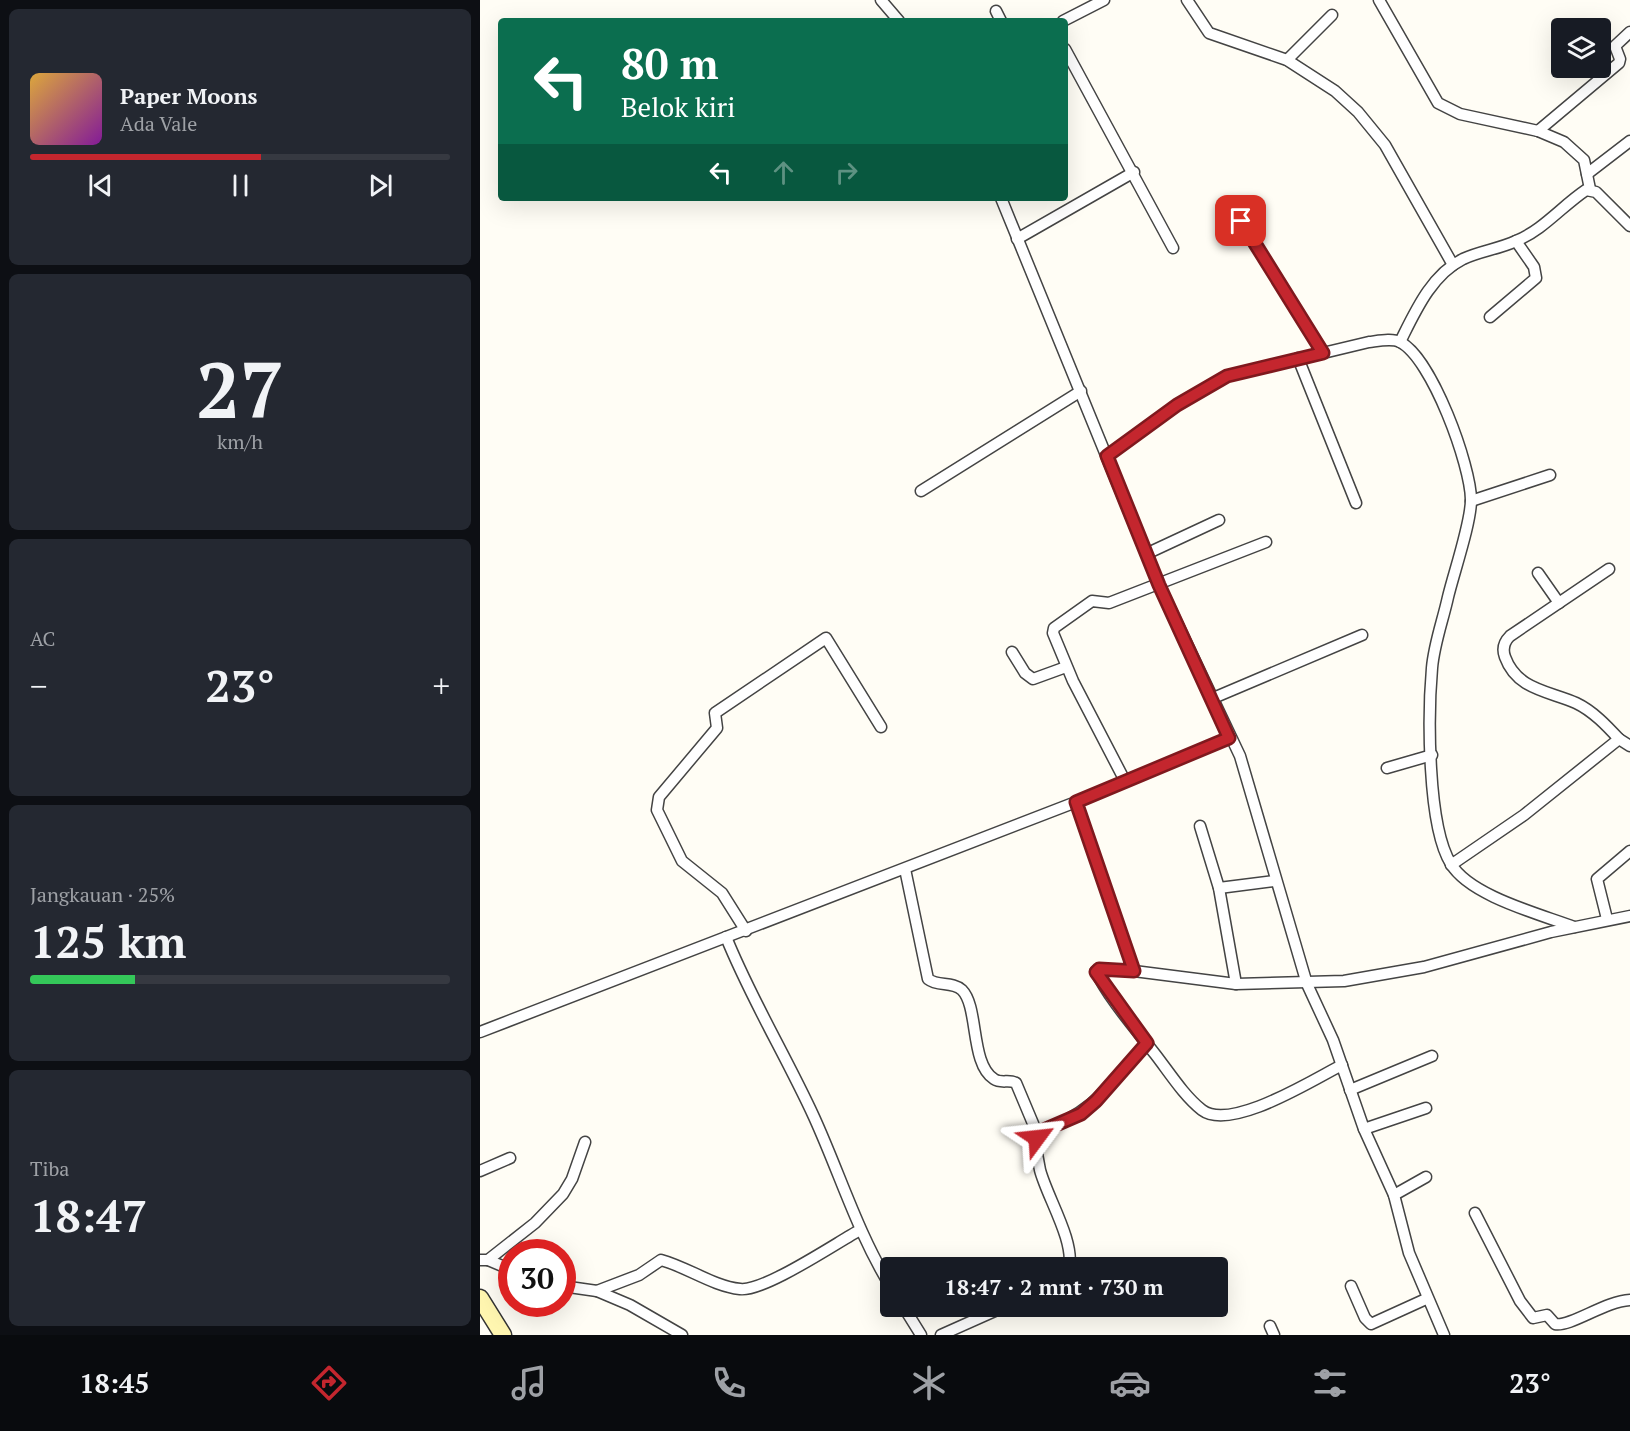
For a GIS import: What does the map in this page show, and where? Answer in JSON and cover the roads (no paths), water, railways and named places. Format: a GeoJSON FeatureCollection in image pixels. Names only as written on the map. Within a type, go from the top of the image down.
{"type":"FeatureCollection","features":[{"type":"Feature","properties":{"kind":"main road"},"geometry":{"type":"LineString","coordinates":[[480,1298],[503,1335]]}},
{"type":"Feature","properties":{"kind":"street"},"geometry":{"type":"LineString","coordinates":[[881,0],[896,18]]}},
{"type":"Feature","properties":{"kind":"street"},"geometry":{"type":"LineString","coordinates":[[1068,18],[1104,0]]}},
{"type":"Feature","properties":{"kind":"street"},"geometry":{"type":"LineString","coordinates":[[1187,0],[1203,25],[1217,37],[1287,60],[1335,91],[1374,129],[1453,266]]}},
{"type":"Feature","properties":{"kind":"street"},"geometry":{"type":"LineString","coordinates":[[1380,0],[1438,103],[1460,114],[1538,131],[1573,147],[1584,160],[1590,189]]}},
{"type":"Feature","properties":{"kind":"street"},"geometry":{"type":"LineString","coordinates":[[1287,60],[1332,15]]}},
{"type":"Feature","properties":{"kind":"street"},"geometry":{"type":"LineString","coordinates":[[1538,131],[1615,67],[1620,60],[1615,46],[1630,32]]}},
{"type":"Feature","properties":{"kind":"street"},"geometry":{"type":"LineString","coordinates":[[1068,54],[1134,172],[1173,248]]}},
{"type":"Feature","properties":{"kind":"street"},"geometry":{"type":"LineString","coordinates":[[1587,174],[1630,141]]}},
{"type":"Feature","properties":{"kind":"street"},"geometry":{"type":"LineString","coordinates":[[1017,239],[1134,172]]}},
{"type":"Feature","properties":{"kind":"street"},"geometry":{"type":"LineString","coordinates":[[1400,342],[1428,291],[1453,266],[1481,252],[1516,241],[1539,228],[1590,189]]}},
{"type":"Feature","properties":{"kind":"street"},"geometry":{"type":"LineString","coordinates":[[1590,189],[1596,192],[1630,226]]}},
{"type":"Feature","properties":{"kind":"street"},"geometry":{"type":"LineString","coordinates":[[1002,201],[1159,585],[1247,776],[1275,881],[1307,984],[1342,1065],[1364,1129],[1394,1195],[1408,1253],[1426,1299],[1444,1335]]}},
{"type":"Feature","properties":{"kind":"street"},"geometry":{"type":"LineString","coordinates":[[1229,202],[1323,353]]}},
{"type":"Feature","properties":{"kind":"street"},"geometry":{"type":"LineString","coordinates":[[1490,317],[1536,278],[1534,267],[1516,241]]}},
{"type":"Feature","properties":{"kind":"street"},"geometry":{"type":"LineString","coordinates":[[1107,456],[1177,405],[1227,376],[1369,342],[1400,342],[1432,379],[1465,464],[1472,501],[1432,666],[1432,755],[1437,821],[1443,847],[1451,865],[1466,881],[1574,927]]}},
{"type":"Feature","properties":{"kind":"street"},"geometry":{"type":"LineString","coordinates":[[1298,358],[1356,503]]}},
{"type":"Feature","properties":{"kind":"street"},"geometry":{"type":"LineString","coordinates":[[921,491],[1081,391]]}},
{"type":"Feature","properties":{"kind":"street"},"geometry":{"type":"LineString","coordinates":[[1472,501],[1550,476]]}},
{"type":"Feature","properties":{"kind":"street"},"geometry":{"type":"LineString","coordinates":[[1146,554],[1219,520]]}},
{"type":"Feature","properties":{"kind":"street"},"geometry":{"type":"LineString","coordinates":[[1125,781],[1066,667],[1053,633],[1056,626],[1092,601],[1109,603],[1266,542]]}},
{"type":"Feature","properties":{"kind":"street"},"geometry":{"type":"LineString","coordinates":[[1609,569],[1508,638],[1504,652],[1507,662],[1531,687],[1576,703],[1592,713],[1618,740],[1630,746]]}},
{"type":"Feature","properties":{"kind":"street"},"geometry":{"type":"LineString","coordinates":[[1538,573],[1559,603]]}},
{"type":"Feature","properties":{"kind":"street"},"geometry":{"type":"LineString","coordinates":[[1211,699],[1362,635]]}},
{"type":"Feature","properties":{"kind":"street"},"geometry":{"type":"LineString","coordinates":[[746,931],[722,893],[682,861],[657,810],[659,797],[717,728],[715,713],[826,638],[881,727]]}},
{"type":"Feature","properties":{"kind":"street"},"geometry":{"type":"LineString","coordinates":[[1012,652],[1025,673],[1033,679],[1066,667]]}},
{"type":"Feature","properties":{"kind":"street"},"geometry":{"type":"LineString","coordinates":[[480,1032],[1076,802],[1229,738]]}},
{"type":"Feature","properties":{"kind":"street"},"geometry":{"type":"LineString","coordinates":[[1451,865],[1524,816],[1618,740]]}},
{"type":"Feature","properties":{"kind":"street"},"geometry":{"type":"LineString","coordinates":[[1388,768],[1432,755]]}},
{"type":"Feature","properties":{"kind":"street"},"geometry":{"type":"LineString","coordinates":[[1076,802],[1134,971]]}},
{"type":"Feature","properties":{"kind":"street"},"geometry":{"type":"LineString","coordinates":[[1200,826],[1219,888],[1236,984]]}},
{"type":"Feature","properties":{"kind":"street"},"geometry":{"type":"LineString","coordinates":[[1607,919],[1597,879],[1630,851]]}},
{"type":"Feature","properties":{"kind":"street"},"geometry":{"type":"LineString","coordinates":[[905,869],[928,980],[957,986],[967,996],[972,1008],[973,1029],[988,1071],[997,1081],[1016,1083],[1037,1133],[1040,1170],[1067,1241],[1070,1257]]}},
{"type":"Feature","properties":{"kind":"street"},"geometry":{"type":"LineString","coordinates":[[1219,888],[1275,881]]}},
{"type":"Feature","properties":{"kind":"street"},"geometry":{"type":"LineString","coordinates":[[1342,1065],[1257,1107],[1237,1114],[1211,1115],[1195,1102],[1147,1043],[1096,972],[1099,969],[1134,971],[1236,984],[1307,984],[1352,980],[1424,967],[1574,927],[1630,916]]}},
{"type":"Feature","properties":{"kind":"street"},"geometry":{"type":"LineString","coordinates":[[726,937],[740,974],[813,1116],[860,1230],[880,1267]]}},
{"type":"Feature","properties":{"kind":"street"},"geometry":{"type":"LineString","coordinates":[[1037,1133],[1081,1114],[1096,1101],[1147,1043]]}},
{"type":"Feature","properties":{"kind":"street"},"geometry":{"type":"LineString","coordinates":[[1350,1090],[1432,1056]]}},
{"type":"Feature","properties":{"kind":"street"},"geometry":{"type":"LineString","coordinates":[[1364,1129],[1426,1108]]}},
{"type":"Feature","properties":{"kind":"street"},"geometry":{"type":"LineString","coordinates":[[484,1260],[535,1223],[563,1194],[572,1179],[585,1142]]}},
{"type":"Feature","properties":{"kind":"street"},"geometry":{"type":"LineString","coordinates":[[480,1171],[510,1158]]}},
{"type":"Feature","properties":{"kind":"street"},"geometry":{"type":"LineString","coordinates":[[1394,1195],[1426,1177]]}},
{"type":"Feature","properties":{"kind":"street"},"geometry":{"type":"LineString","coordinates":[[1475,1213],[1520,1301],[1533,1318],[1548,1315],[1555,1324],[1563,1325],[1604,1305],[1630,1300]]}},
{"type":"Feature","properties":{"kind":"street"},"geometry":{"type":"LineString","coordinates":[[597,1291],[639,1275],[661,1260],[732,1287],[748,1289],[776,1277],[860,1230]]}},
{"type":"Feature","properties":{"kind":"street"},"geometry":{"type":"LineString","coordinates":[[1351,1286],[1371,1324],[1426,1299]]}},
{"type":"Feature","properties":{"kind":"street"},"geometry":{"type":"LineString","coordinates":[[576,1288],[597,1291],[630,1305],[682,1335]]}},
{"type":"Feature","properties":{"kind":"street"},"geometry":{"type":"LineString","coordinates":[[910,1317],[921,1335]]}},
{"type":"Feature","properties":{"kind":"street"},"geometry":{"type":"LineString","coordinates":[[941,1335],[981,1317]]}}]}
